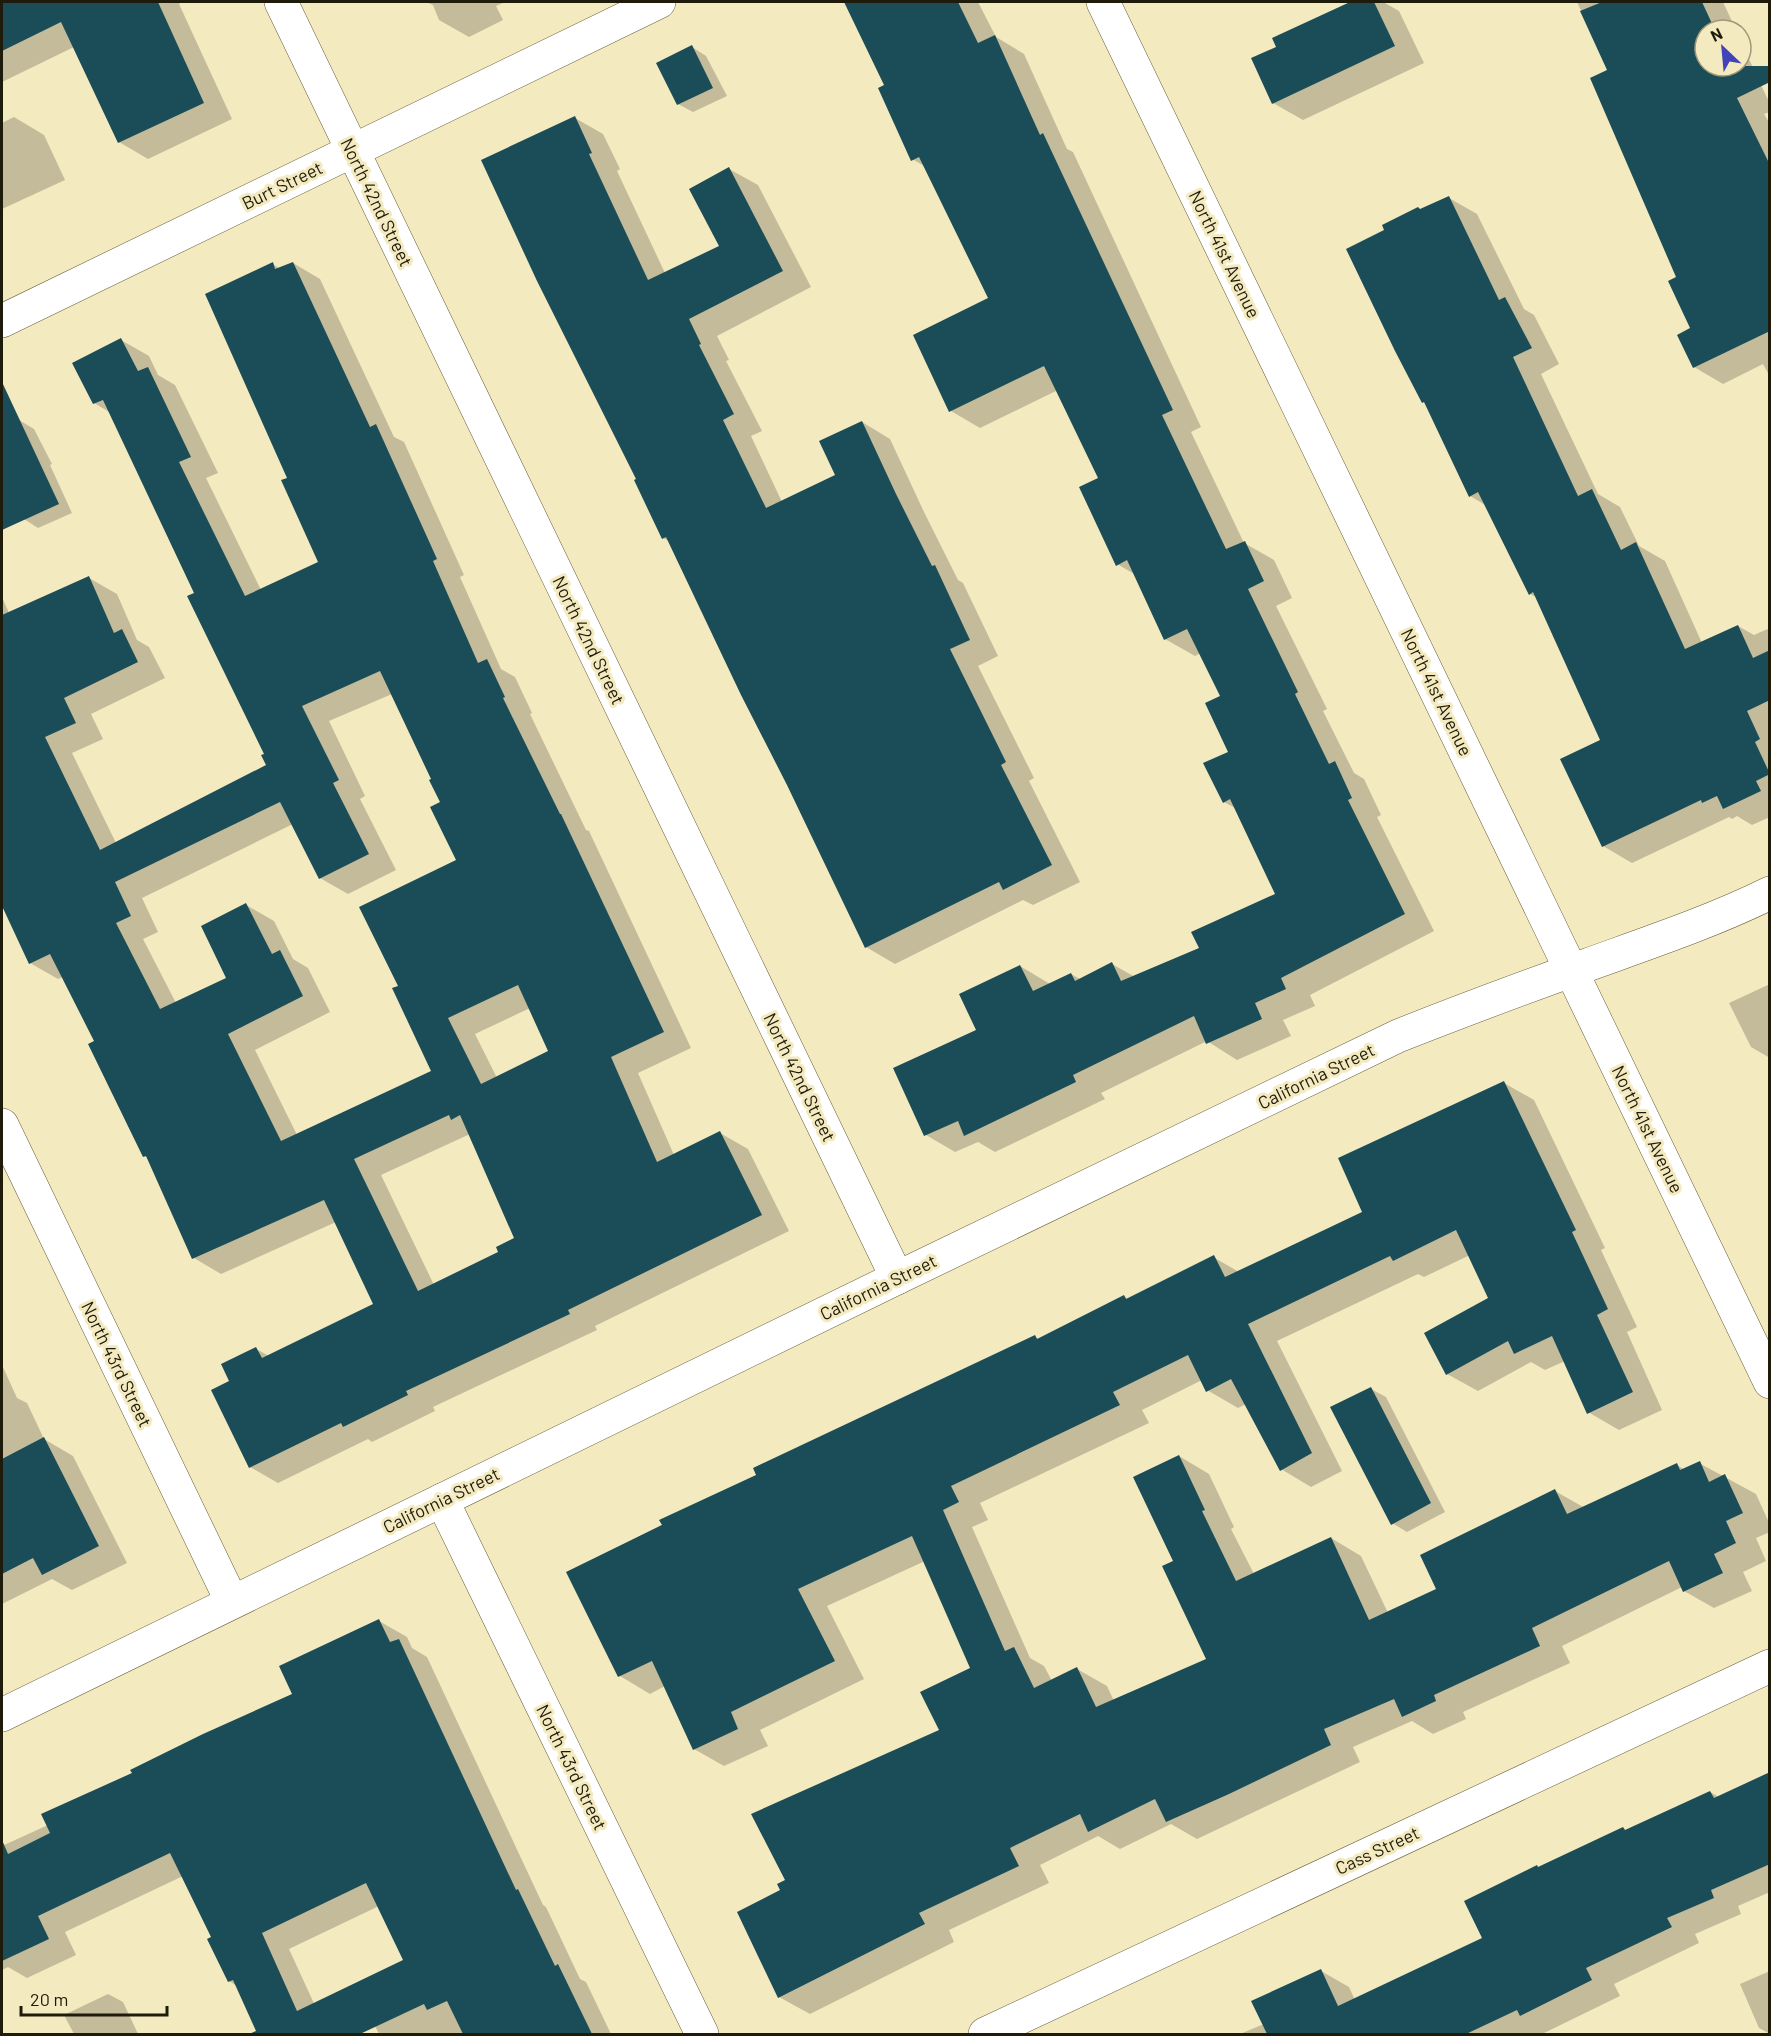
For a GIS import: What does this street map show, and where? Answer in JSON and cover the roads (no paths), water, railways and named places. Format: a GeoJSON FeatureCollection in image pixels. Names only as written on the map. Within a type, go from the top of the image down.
{"type":"FeatureCollection","features":[{"type":"Feature","properties":{"kind":"street","name":"North 42nd Street"},"geometry":{"type":"LineString","coordinates":[[281,2],[897,1278]]}},
{"type":"Feature","properties":{"kind":"street","name":"Burt Street"},"geometry":{"type":"LineString","coordinates":[[2,321],[659,2]]}},
{"type":"Feature","properties":{"kind":"street","name":"North 41st Avenue"},"geometry":{"type":"LineString","coordinates":[[1103,2],[1770,1382]]}},
{"type":"Feature","properties":{"kind":"street","name":"California Street"},"geometry":{"type":"LineString","coordinates":[[2,1715],[1398,1036],[1685,929],[1770,893]]}},
{"type":"Feature","properties":{"kind":"street","name":"North 43rd Street"},"geometry":{"type":"LineString","coordinates":[[2,1125],[232,1602]]}},
{"type":"Feature","properties":{"kind":"street","name":"North 43rd Street"},"geometry":{"type":"LineString","coordinates":[[442,1500],[702,2034]]}},
{"type":"Feature","properties":{"kind":"street","name":"Cass Street"},"geometry":{"type":"LineString","coordinates":[[986,2034],[1770,1666]]}}]}
